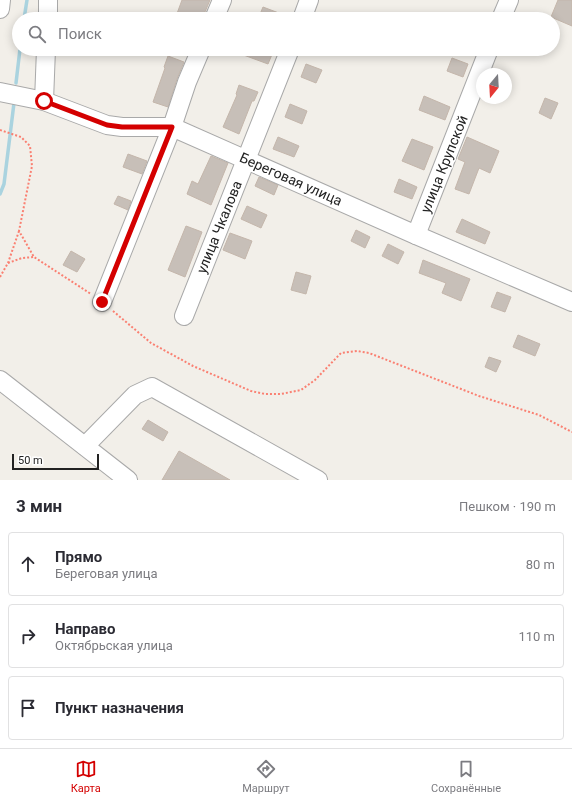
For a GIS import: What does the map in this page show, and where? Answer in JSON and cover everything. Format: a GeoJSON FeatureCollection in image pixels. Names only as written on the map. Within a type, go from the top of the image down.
{"type":"FeatureCollection","features":[{"type":"Feature","properties":{"kind":"street"},"geometry":{"type":"LineString","coordinates":[[0,9],[1,0]]}},
{"type":"Feature","properties":{"kind":"street"},"geometry":{"type":"LineString","coordinates":[[48,0],[48,12]]}},
{"type":"Feature","properties":{"kind":"street"},"geometry":{"type":"LineString","coordinates":[[217,12],[222,0]]}},
{"type":"Feature","properties":{"kind":"street"},"geometry":{"type":"LineString","coordinates":[[305,12],[309,0]]}},
{"type":"Feature","properties":{"kind":"street"},"geometry":{"type":"LineString","coordinates":[[504,12],[509,0]]}},
{"type":"Feature","properties":{"kind":"street"},"geometry":{"type":"LineString","coordinates":[[44,101],[46,56]]}},
{"type":"Feature","properties":{"kind":"street"},"geometry":{"type":"LineString","coordinates":[[102,302],[172,127],[187,82],[198,56]]}},
{"type":"Feature","properties":{"kind":"street","name":"улица Чкалова"},"geometry":{"type":"LineString","coordinates":[[184,316],[287,56]]}},
{"type":"Feature","properties":{"kind":"street","name":"улица Крупской"},"geometry":{"type":"LineString","coordinates":[[416,235],[487,56]]}},
{"type":"Feature","properties":{"kind":"street","name":"Береговая улица"},"geometry":{"type":"LineString","coordinates":[[0,92],[44,101],[107,125],[122,127],[172,127],[416,235],[572,301]]}},
{"type":"Feature","properties":{"kind":"street"},"geometry":{"type":"LineString","coordinates":[[0,380],[128,480]]}},
{"type":"Feature","properties":{"kind":"street"},"geometry":{"type":"LineString","coordinates":[[84,446],[135,395],[152,387],[318,480]]}},
{"type":"Feature","properties":{"kind":"path"},"geometry":{"type":"LineString","coordinates":[[0,277],[8,263],[20,231],[32,166],[30,146],[21,137],[1,131]]}},
{"type":"Feature","properties":{"kind":"path"},"geometry":{"type":"LineString","coordinates":[[20,231],[34,257],[102,302],[151,343],[193,366],[251,391],[265,394],[281,394],[301,390],[315,380],[341,353],[357,351],[369,353],[479,396],[539,415],[572,432]]}},
{"type":"Feature","properties":{"kind":"path"},"geometry":{"type":"LineString","coordinates":[[8,263],[22,258],[34,257]]}},
{"type":"Feature","properties":{"kind":"building"},"geometry":{"type":"Polygon","coordinates":[[[182,0],[210,0],[205,12],[178,12],[182,0]]]}},
{"type":"Feature","properties":{"kind":"building"},"geometry":{"type":"Polygon","coordinates":[[[558,0],[572,0],[572,26],[560,21],[560,12],[553,12],[558,0]]]}},
{"type":"Feature","properties":{"kind":"building"},"geometry":{"type":"Polygon","coordinates":[[[263,7],[276,12],[261,12],[263,7]]]}},
{"type":"Feature","properties":{"kind":"building"},"geometry":{"type":"Polygon","coordinates":[[[168,56],[184,62],[168,107],[153,102],[168,56]]]}},
{"type":"Feature","properties":{"kind":"building"},"geometry":{"type":"Polygon","coordinates":[[[246,56],[271,56],[268,64],[246,56]]]}},
{"type":"Feature","properties":{"kind":"building"},"geometry":{"type":"Polygon","coordinates":[[[452,58],[468,64],[463,77],[447,71],[452,58]]]}},
{"type":"Feature","properties":{"kind":"building"},"geometry":{"type":"Polygon","coordinates":[[[306,64],[322,70],[316,83],[301,77],[306,64]]]}},
{"type":"Feature","properties":{"kind":"building"},"geometry":{"type":"Polygon","coordinates":[[[239,85],[258,92],[254,101],[252,101],[239,134],[223,127],[237,95],[239,85]]]}},
{"type":"Feature","properties":{"kind":"building"},"geometry":{"type":"Polygon","coordinates":[[[424,96],[450,107],[445,120],[419,110],[424,96]]]}},
{"type":"Feature","properties":{"kind":"building"},"geometry":{"type":"Polygon","coordinates":[[[545,98],[558,103],[551,119],[539,113],[545,98]]]}},
{"type":"Feature","properties":{"kind":"building"},"geometry":{"type":"Polygon","coordinates":[[[290,104],[307,111],[302,124],[285,117],[290,104]]]}},
{"type":"Feature","properties":{"kind":"building"},"geometry":{"type":"Polygon","coordinates":[[[278,137],[299,146],[294,157],[273,149],[278,137]]]}},
{"type":"Feature","properties":{"kind":"building"},"geometry":{"type":"Polygon","coordinates":[[[467,137],[499,151],[490,173],[479,168],[469,194],[455,189],[465,162],[458,159],[467,137]]]}},
{"type":"Feature","properties":{"kind":"building"},"geometry":{"type":"Polygon","coordinates":[[[412,139],[433,147],[424,170],[402,161],[412,139]]]}},
{"type":"Feature","properties":{"kind":"building"},"geometry":{"type":"Polygon","coordinates":[[[128,154],[147,161],[142,174],[123,167],[128,154]]]}},
{"type":"Feature","properties":{"kind":"building"},"geometry":{"type":"Polygon","coordinates":[[[211,156],[228,163],[211,205],[187,194],[192,181],[198,184],[211,156]]]}},
{"type":"Feature","properties":{"kind":"building"},"geometry":{"type":"Polygon","coordinates":[[[259,177],[278,185],[274,195],[255,186],[259,177]]]}},
{"type":"Feature","properties":{"kind":"building"},"geometry":{"type":"Polygon","coordinates":[[[399,179],[417,187],[412,199],[394,192],[399,179]]]}},
{"type":"Feature","properties":{"kind":"building"},"geometry":{"type":"Polygon","coordinates":[[[118,196],[131,201],[128,210],[114,204],[118,196]]]}},
{"type":"Feature","properties":{"kind":"building"},"geometry":{"type":"Polygon","coordinates":[[[247,206],[267,215],[261,228],[241,219],[247,206]]]}},
{"type":"Feature","properties":{"kind":"building"},"geometry":{"type":"Polygon","coordinates":[[[462,219],[490,232],[485,244],[456,232],[462,219]]]}},
{"type":"Feature","properties":{"kind":"building"},"geometry":{"type":"Polygon","coordinates":[[[186,226],[202,232],[185,277],[168,270],[186,226]]]}},
{"type":"Feature","properties":{"kind":"building"},"geometry":{"type":"Polygon","coordinates":[[[356,230],[370,237],[365,248],[351,241],[356,230]]]}},
{"type":"Feature","properties":{"kind":"building"},"geometry":{"type":"Polygon","coordinates":[[[230,233],[252,241],[245,259],[223,250],[230,233]]]}},
{"type":"Feature","properties":{"kind":"building"},"geometry":{"type":"Polygon","coordinates":[[[388,244],[404,252],[398,264],[382,256],[388,244]]]}},
{"type":"Feature","properties":{"kind":"building"},"geometry":{"type":"Polygon","coordinates":[[[71,251],[85,259],[77,272],[63,265],[71,251]]]}},
{"type":"Feature","properties":{"kind":"building"},"geometry":{"type":"Polygon","coordinates":[[[423,260],[470,279],[461,301],[442,293],[446,283],[419,273],[423,260]]]}},
{"type":"Feature","properties":{"kind":"building"},"geometry":{"type":"Polygon","coordinates":[[[296,272],[311,276],[306,294],[291,290],[296,272]]]}},
{"type":"Feature","properties":{"kind":"building"},"geometry":{"type":"Polygon","coordinates":[[[497,292],[511,297],[505,312],[491,307],[497,292]]]}},
{"type":"Feature","properties":{"kind":"building"},"geometry":{"type":"Polygon","coordinates":[[[518,335],[540,344],[535,356],[513,347],[518,335]]]}},
{"type":"Feature","properties":{"kind":"building"},"geometry":{"type":"Polygon","coordinates":[[[489,357],[501,361],[496,372],[485,367],[489,357]]]}},
{"type":"Feature","properties":{"kind":"building"},"geometry":{"type":"Polygon","coordinates":[[[148,420],[168,432],[163,441],[142,429],[148,420]]]}},
{"type":"Feature","properties":{"kind":"building"},"geometry":{"type":"Polygon","coordinates":[[[179,451],[230,480],[162,480],[179,451]]]}},
{"type":"Feature","properties":{"kind":"waterway"},"geometry":{"type":"LineString","coordinates":[[25,12],[27,0]]}},
{"type":"Feature","properties":{"kind":"waterway"},"geometry":{"type":"LineString","coordinates":[[16,83],[19,56]]}},
{"type":"Feature","properties":{"kind":"waterway"},"geometry":{"type":"LineString","coordinates":[[0,194],[4,184],[14,103]]}},
{"type":"Feature","properties":{"kind":"route"},"geometry":{"type":"LineString","coordinates":[[44,101],[107,125],[122,127],[172,127],[102,302]]}}]}
